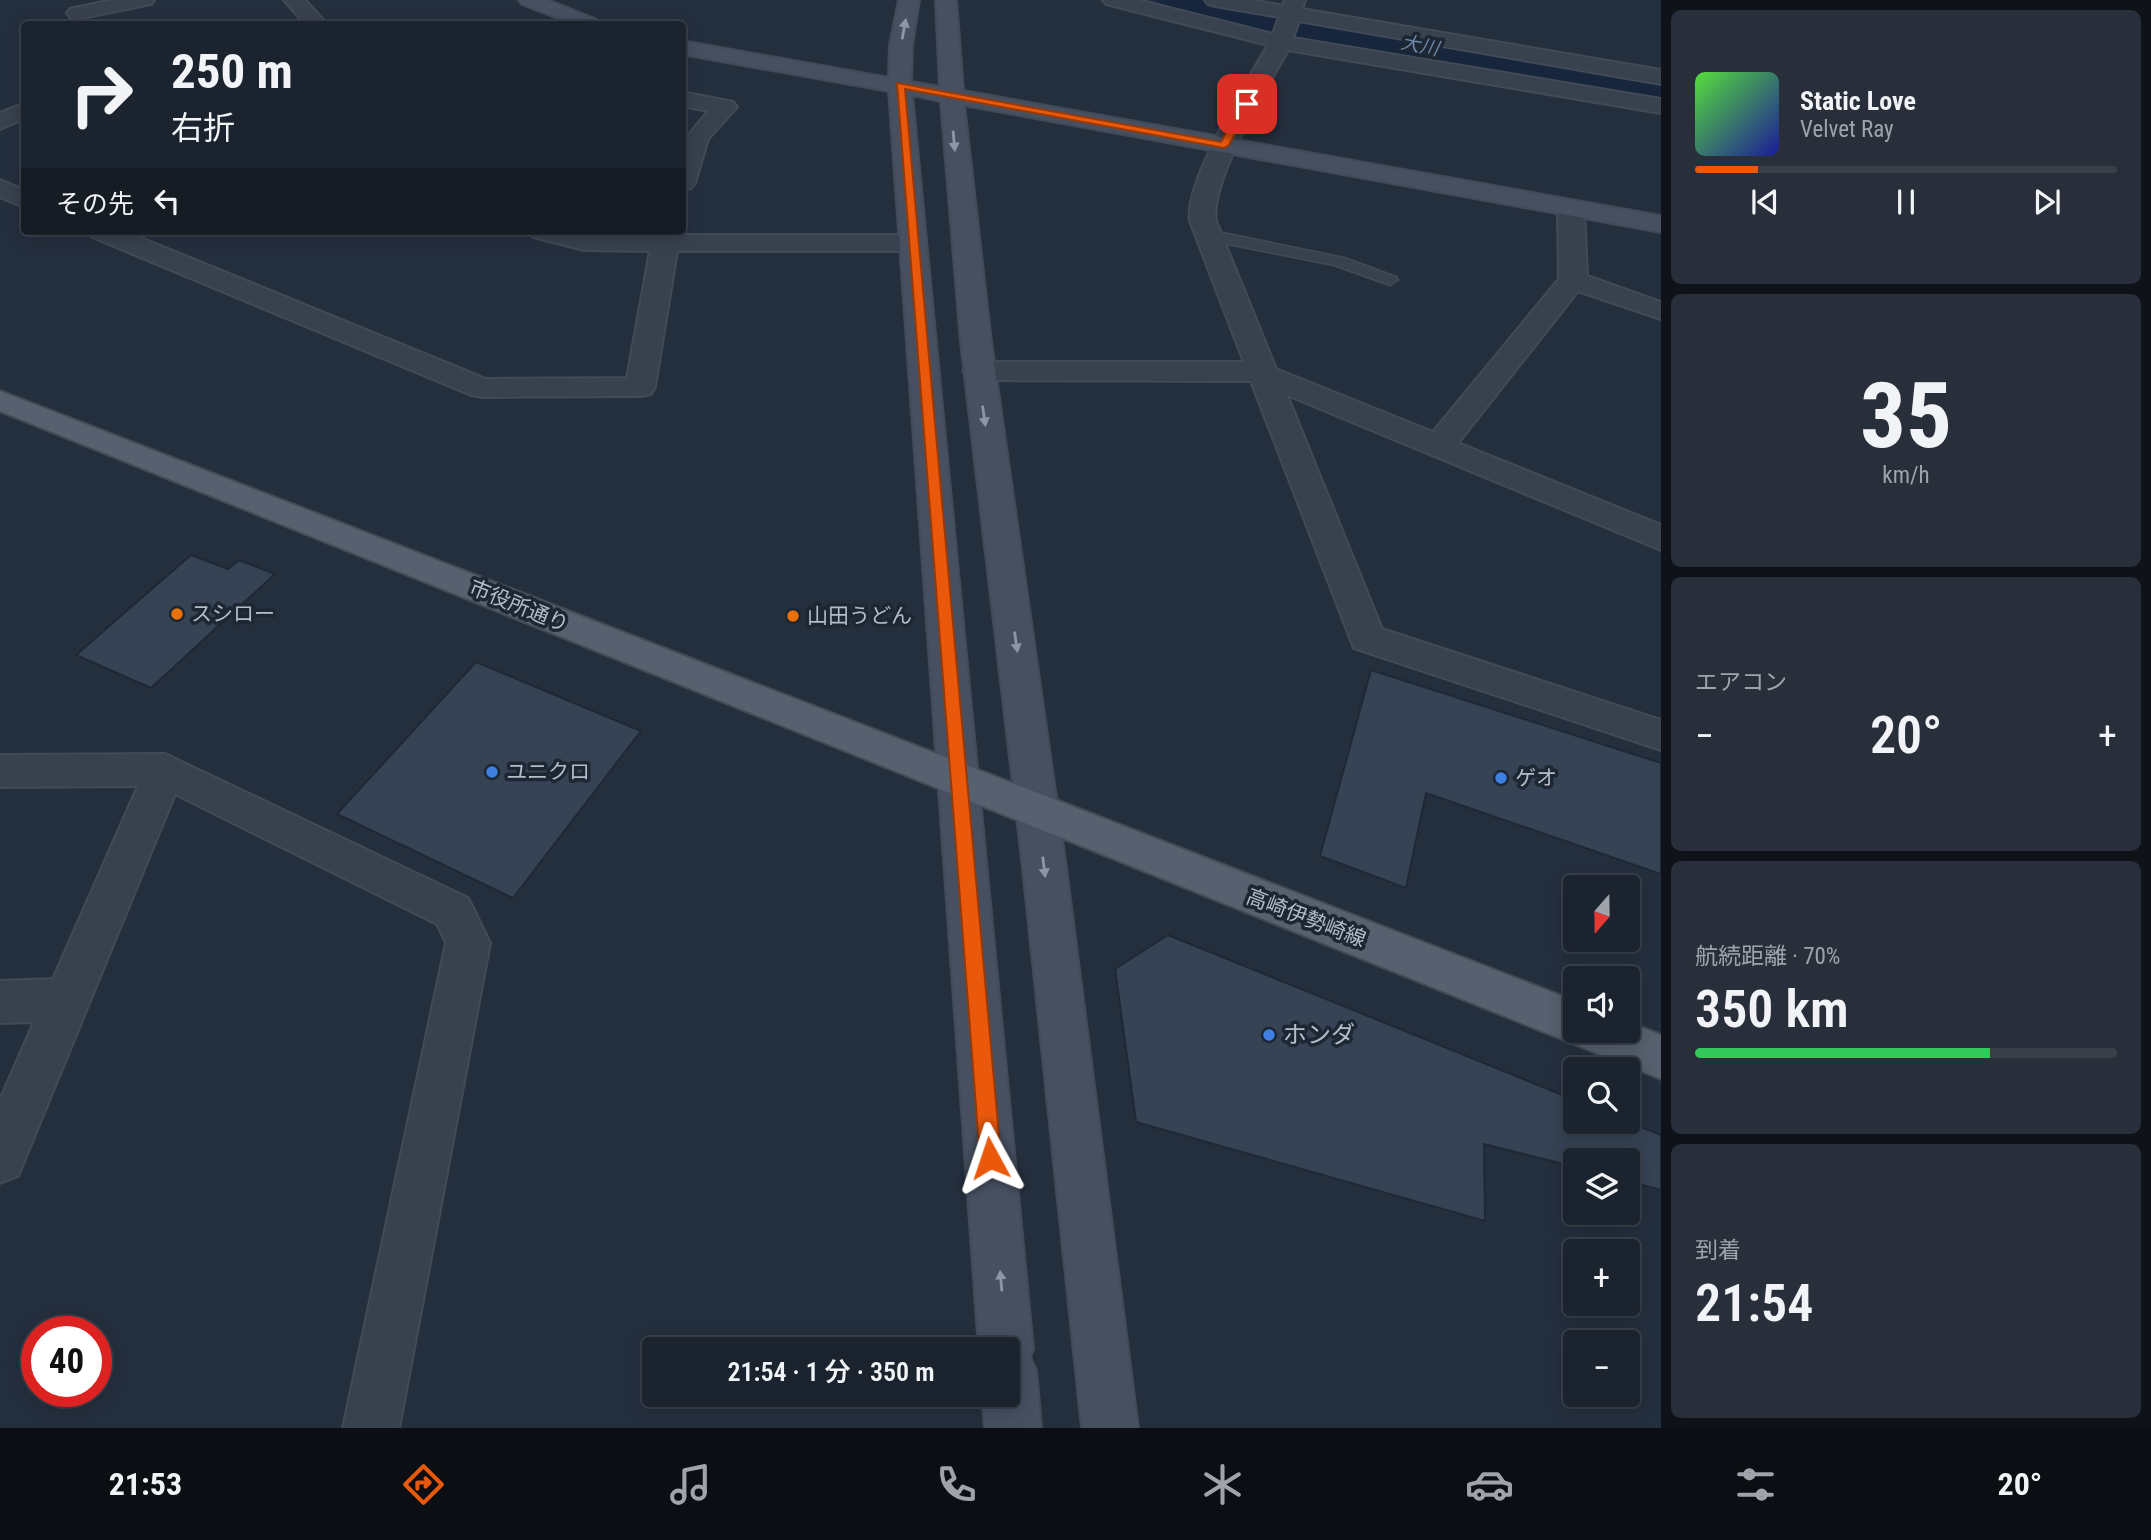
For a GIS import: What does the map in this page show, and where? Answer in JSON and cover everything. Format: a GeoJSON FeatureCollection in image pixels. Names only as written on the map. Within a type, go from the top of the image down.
{"type":"FeatureCollection","features":[{"type":"Feature","properties":{"kind":"main road","name":"市役所通り"},"geometry":{"type":"LineString","coordinates":[[0,400],[1037,812]]}},
{"type":"Feature","properties":{"kind":"main road","name":"高崎伊勢崎線"},"geometry":{"type":"LineString","coordinates":[[1037,812],[1563,1018]]}},
{"type":"Feature","properties":{"kind":"main road"},"geometry":{"type":"LineString","coordinates":[[1625,1043],[1661,1057]]}},
{"type":"Feature","properties":{"kind":"street"},"geometry":{"type":"LineString","coordinates":[[77,12],[145,0]]}},
{"type":"Feature","properties":{"kind":"street"},"geometry":{"type":"LineString","coordinates":[[294,0],[313,21]]}},
{"type":"Feature","properties":{"kind":"street"},"geometry":{"type":"LineString","coordinates":[[529,0],[582,21]]}},
{"type":"Feature","properties":{"kind":"street"},"geometry":{"type":"LineString","coordinates":[[909,0],[901,46],[900,85],[1005,1337]]}},
{"type":"Feature","properties":{"kind":"street"},"geometry":{"type":"LineString","coordinates":[[946,0],[950,95],[978,371],[1037,812],[1110,1428]]}},
{"type":"Feature","properties":{"kind":"street"},"geometry":{"type":"LineString","coordinates":[[1113,0],[1288,22],[1661,77]]}},
{"type":"Feature","properties":{"kind":"street"},"geometry":{"type":"LineString","coordinates":[[1215,0],[1288,22],[1661,106]]}},
{"type":"Feature","properties":{"kind":"street"},"geometry":{"type":"LineString","coordinates":[[1288,22],[1224,145],[1201,209],[1209,238],[1260,373],[1367,638],[1661,735]]}},
{"type":"Feature","properties":{"kind":"street"},"geometry":{"type":"LineString","coordinates":[[686,48],[1661,224]]}},
{"type":"Feature","properties":{"kind":"street"},"geometry":{"type":"LineString","coordinates":[[686,100],[725,107],[697,137],[686,171]]}},
{"type":"Feature","properties":{"kind":"street"},"geometry":{"type":"LineString","coordinates":[[0,122],[21,112]]}},
{"type":"Feature","properties":{"kind":"street"},"geometry":{"type":"LineString","coordinates":[[0,188],[21,198]]}},
{"type":"Feature","properties":{"kind":"street"},"geometry":{"type":"LineString","coordinates":[[1439,446],[1573,281],[1571,209]]}},
{"type":"Feature","properties":{"kind":"street"},"geometry":{"type":"LineString","coordinates":[[127,235],[482,388],[640,387],[666,237]]}},
{"type":"Feature","properties":{"kind":"street"},"geometry":{"type":"LineString","coordinates":[[557,235],[584,242],[666,237],[913,243]]}},
{"type":"Feature","properties":{"kind":"street"},"geometry":{"type":"LineString","coordinates":[[1573,281],[1661,311]]}},
{"type":"Feature","properties":{"kind":"street"},"geometry":{"type":"LineString","coordinates":[[978,371],[1240,370],[1260,373],[1661,538]]}},
{"type":"Feature","properties":{"kind":"street"},"geometry":{"type":"LineString","coordinates":[[0,1158],[165,770]]}},
{"type":"Feature","properties":{"kind":"street"},"geometry":{"type":"LineString","coordinates":[[0,771],[165,770],[453,911],[468,943],[371,1428]]}},
{"type":"Feature","properties":{"kind":"street"},"geometry":{"type":"LineString","coordinates":[[0,1002],[67,1000]]}},
{"type":"Feature","properties":{"kind":"street"},"geometry":{"type":"LineString","coordinates":[[1011,1407],[1013,1428]]}},
{"type":"Feature","properties":{"kind":"lane"},"geometry":{"type":"LineString","coordinates":[[1209,238],[1223,238],[1338,261],[1390,280]]}},
{"type":"Feature","properties":{"kind":"building","name":"スシロー"},"geometry":{"type":"Polygon","coordinates":[[[191,555],[228,569],[239,560],[275,574],[151,688],[76,655],[191,555]]]}},
{"type":"Feature","properties":{"kind":"building","name":"ユニクロ"},"geometry":{"type":"Polygon","coordinates":[[[476,662],[641,731],[513,898],[337,814],[476,662]]]}},
{"type":"Feature","properties":{"kind":"building","name":"ゲオ"},"geometry":{"type":"Polygon","coordinates":[[[1371,670],[1661,763],[1661,874],[1426,793],[1406,888],[1320,856],[1371,670]]]}},
{"type":"Feature","properties":{"kind":"building","name":"ホンダ"},"geometry":{"type":"Polygon","coordinates":[[[1168,935],[1563,1095],[1563,1134],[1640,1134],[1640,1127],[1661,1135],[1661,1190],[1640,1184],[1640,1148],[1563,1148],[1563,1164],[1484,1144],[1485,1221],[1136,1122],[1115,969],[1168,935]]]}},
{"type":"Feature","properties":{"kind":"waterway","name":"大川"},"geometry":{"type":"LineString","coordinates":[[1178,0],[1340,33],[1661,90]]}},
{"type":"Feature","properties":{"kind":"place","name":"スシロー"},"geometry":{"type":"Point","coordinates":[177,614]}},
{"type":"Feature","properties":{"kind":"place","name":"山田うどん"},"geometry":{"type":"Point","coordinates":[793,616]}},
{"type":"Feature","properties":{"kind":"place","name":"ユニクロ"},"geometry":{"type":"Point","coordinates":[492,772]}},
{"type":"Feature","properties":{"kind":"place","name":"ゲオ"},"geometry":{"type":"Point","coordinates":[1501,778]}},
{"type":"Feature","properties":{"kind":"place","name":"ホンダ"},"geometry":{"type":"Point","coordinates":[1269,1035]}},
{"type":"Feature","properties":{"kind":"route"},"geometry":{"type":"LineString","coordinates":[[990,1158],[900,85],[1224,145],[1247,104]]}}]}
